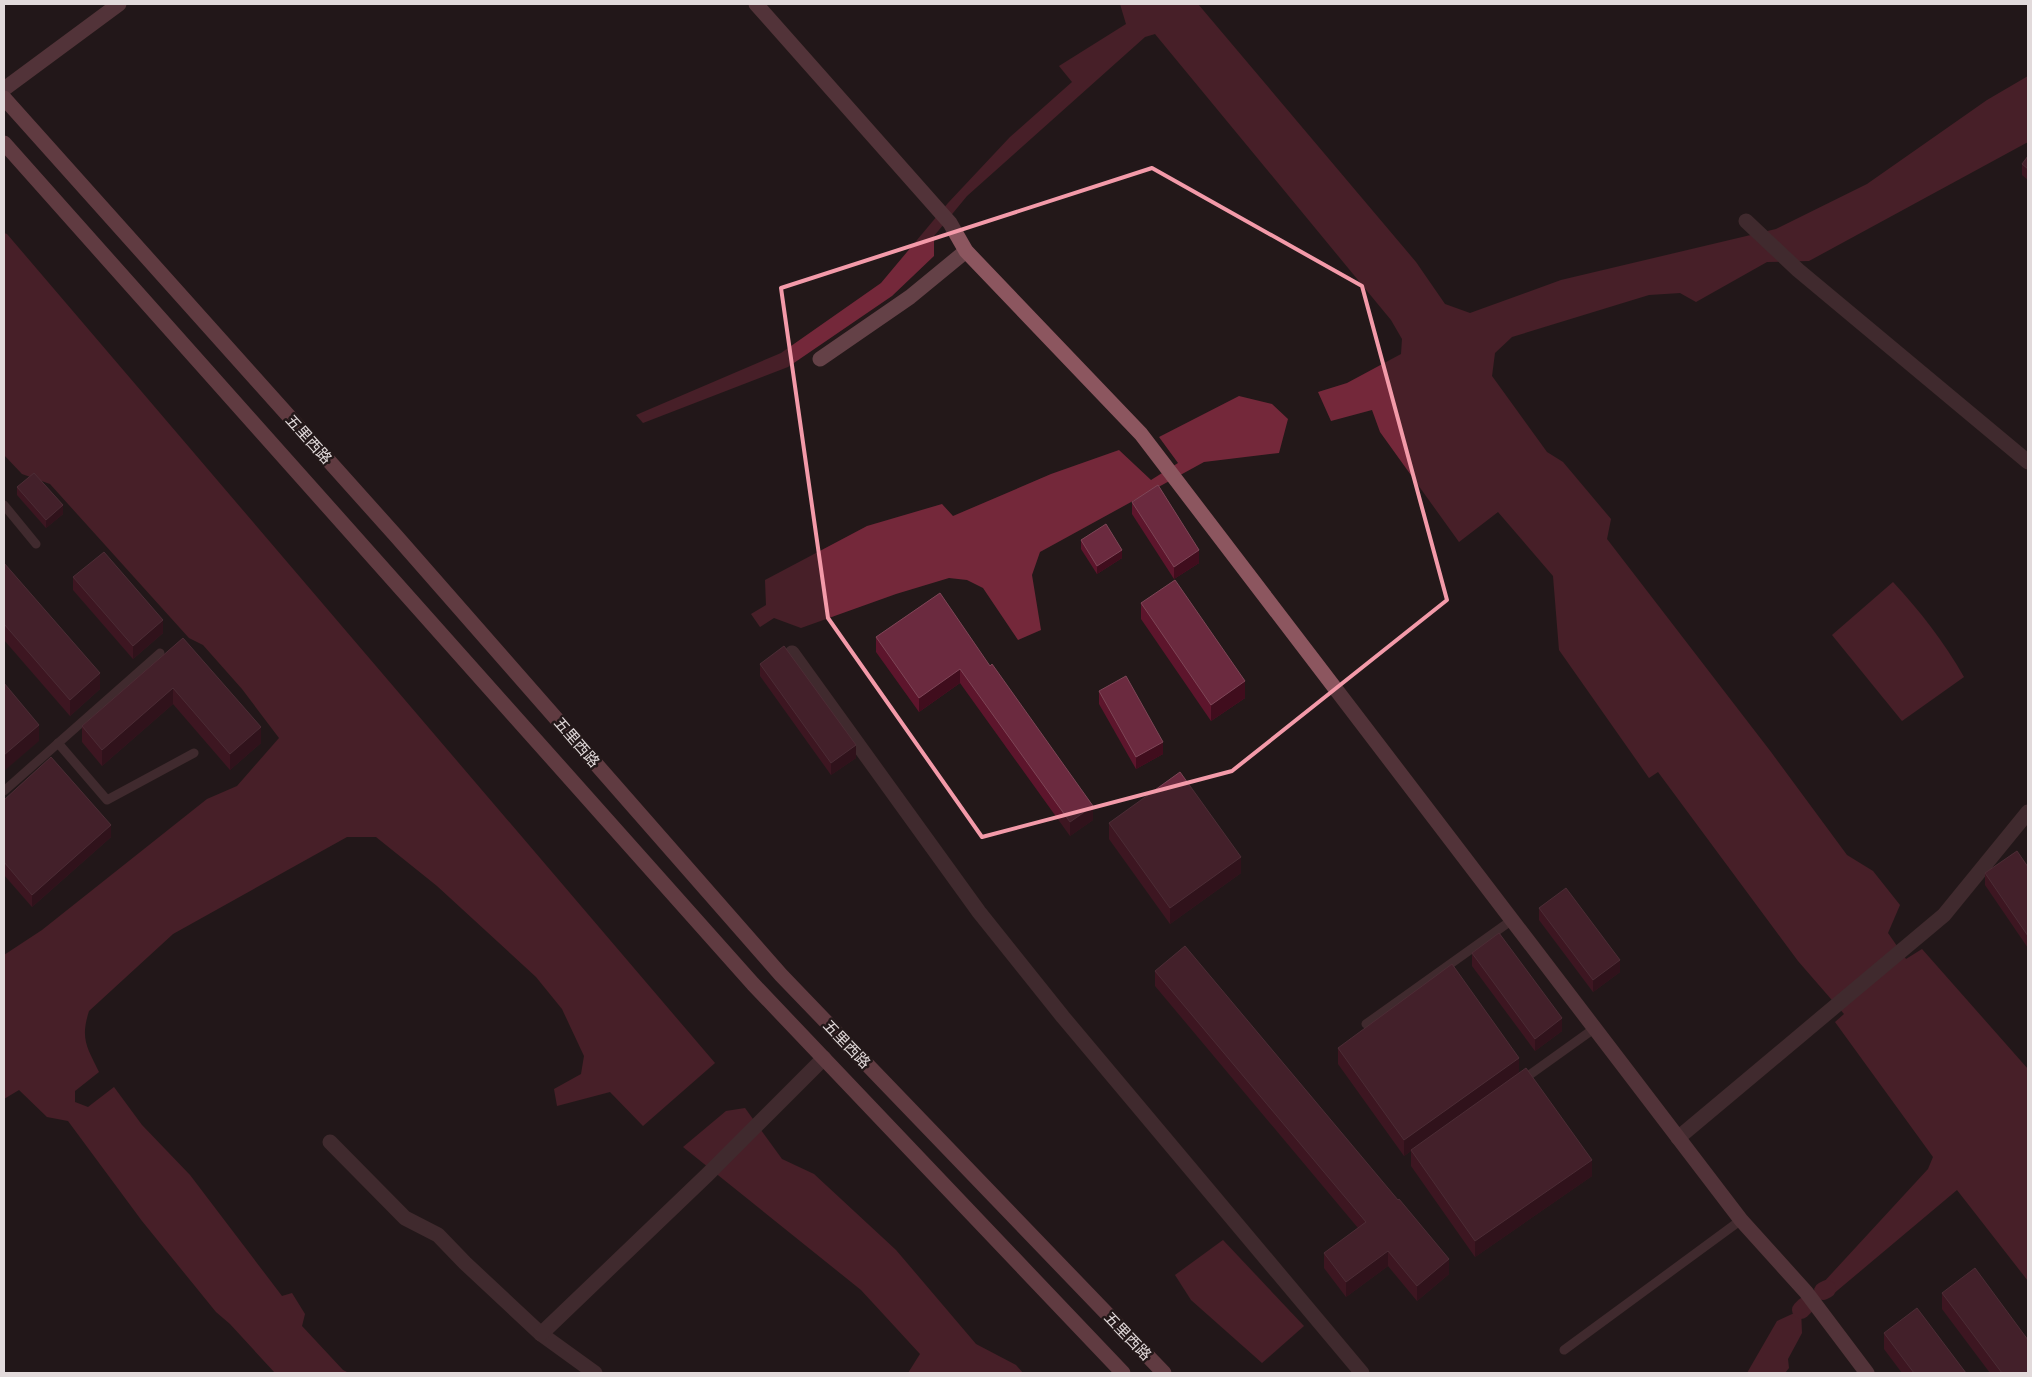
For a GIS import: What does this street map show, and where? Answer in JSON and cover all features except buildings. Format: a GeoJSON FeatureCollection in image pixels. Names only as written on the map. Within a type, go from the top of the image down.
{"type":"FeatureCollection","features":[{"type":"Feature","properties":{"kind":"main road"},"geometry":{"type":"LineString","coordinates":[[4,89],[119,4]]}},
{"type":"Feature","properties":{"kind":"main road"},"geometry":{"type":"LineString","coordinates":[[756,4],[950,223],[966,251],[1140,434],[1741,1220],[1806,1292],[1867,1373]]}},
{"type":"Feature","properties":{"kind":"main road","name":"五里西路"},"geometry":{"type":"LineString","coordinates":[[4,98],[397,537],[781,975],[1164,1373]]}},
{"type":"Feature","properties":{"kind":"main road","name":"五里西路"},"geometry":{"type":"LineString","coordinates":[[4,143],[740,969],[1124,1373]]}},
{"type":"Feature","properties":{"kind":"street"},"geometry":{"type":"LineString","coordinates":[[1750,225],[1798,270],[2028,462]]}},
{"type":"Feature","properties":{"kind":"street"},"geometry":{"type":"LineString","coordinates":[[820,359],[910,297],[966,251]]}},
{"type":"Feature","properties":{"kind":"street"},"geometry":{"type":"LineString","coordinates":[[792,653],[979,912],[1102,1063],[1362,1373]]}},
{"type":"Feature","properties":{"kind":"street"},"geometry":{"type":"LineString","coordinates":[[1678,1138],[1944,915],[2028,812]]}},
{"type":"Feature","properties":{"kind":"street"},"geometry":{"type":"LineString","coordinates":[[541,1334],[707,1175],[824,1058]]}},
{"type":"Feature","properties":{"kind":"street"},"geometry":{"type":"LineString","coordinates":[[330,1142],[405,1218],[438,1235],[541,1334],[595,1373]]}},
{"type":"Feature","properties":{"kind":"lane"},"geometry":{"type":"LineString","coordinates":[[4,505],[36,544]]}},
{"type":"Feature","properties":{"kind":"lane"},"geometry":{"type":"LineString","coordinates":[[4,791],[160,653]]}},
{"type":"Feature","properties":{"kind":"lane"},"geometry":{"type":"LineString","coordinates":[[58,743],[107,800],[194,752]]}},
{"type":"Feature","properties":{"kind":"lane"},"geometry":{"type":"LineString","coordinates":[[1366,1024],[1512,920]]}},
{"type":"Feature","properties":{"kind":"lane"},"geometry":{"type":"LineString","coordinates":[[1514,1086],[1595,1028]]}},
{"type":"Feature","properties":{"kind":"lane"},"geometry":{"type":"LineString","coordinates":[[1564,1350],[1741,1220]]}},
{"type":"Feature","properties":{"kind":"highlighted area"},"geometry":{"type":"Polygon","coordinates":[[[1152,168],[1362,286],[1447,600],[1232,771],[982,837],[828,618],[781,288],[1152,168]]]}},
{"type":"Feature","properties":{"kind":"shaded area"},"geometry":{"type":"Polygon","coordinates":[[[1120,4],[1198,4],[1416,262],[1445,304],[1470,313],[1561,280],[1776,229],[1867,184],[1987,100],[2028,76],[2028,142],[1809,261],[1767,262],[1696,302],[1680,293],[1649,295],[1512,337],[1495,353],[1492,376],[1547,452],[1563,462],[1611,519],[1607,539],[1771,752],[1847,855],[1873,871],[1900,905],[1888,933],[1906,959],[1922,949],[2028,1069],[2028,1281],[1957,1190],[1832,1295],[1822,1284],[1928,1169],[1933,1157],[1835,1022],[1844,1014],[1798,961],[1658,772],[1649,778],[1559,650],[1553,576],[1498,512],[1459,542],[1380,432],[1372,410],[1331,421],[1318,392],[1347,383],[1401,354],[1402,339],[1391,320],[1155,34],[1145,37],[967,196],[934,236],[934,256],[892,296],[788,367],[643,423],[636,415],[781,353],[881,283],[948,203],[1010,137],[1072,82],[1059,66],[1126,24],[1120,4]]]}},
{"type":"Feature","properties":{"kind":"shaded area"},"geometry":{"type":"Polygon","coordinates":[[[4,233],[7,234],[715,1063],[643,1126],[610,1092],[557,1106],[554,1089],[581,1074],[584,1056],[562,1009],[536,977],[437,886],[376,837],[347,837],[173,934],[89,1011],[85,1029],[86,1043],[99,1072],[75,1091],[75,1102],[88,1107],[114,1087],[142,1125],[190,1175],[282,1296],[292,1293],[305,1314],[302,1326],[343,1370],[349,1373],[275,1373],[230,1324],[216,1312],[142,1221],[68,1121],[47,1117],[19,1090],[4,1099],[4,955],[42,930],[207,799],[237,786],[279,738],[242,689],[203,645],[189,638],[50,484],[22,474],[4,455],[4,233]]]}},
{"type":"Feature","properties":{"kind":"shaded area"},"geometry":{"type":"Polygon","coordinates":[[[1239,396],[1272,404],[1288,419],[1279,453],[1204,462],[1040,552],[1032,575],[1041,630],[1018,640],[983,588],[967,580],[949,578],[896,594],[801,628],[774,618],[760,627],[751,614],[766,605],[765,580],[867,526],[942,504],[953,516],[1051,474],[1119,450],[1151,480],[1178,463],[1159,437],[1239,396]]]}},
{"type":"Feature","properties":{"kind":"shaded area"},"geometry":{"type":"Polygon","coordinates":[[[1893,582],[1931,627],[1964,677],[1902,721],[1832,635],[1893,582]]]}},
{"type":"Feature","properties":{"kind":"shaded area"},"geometry":{"type":"Polygon","coordinates":[[[745,1108],[782,1159],[814,1174],[896,1250],[976,1344],[1016,1365],[1023,1373],[908,1373],[920,1354],[861,1290],[683,1147],[726,1111],[745,1108]]]}},
{"type":"Feature","properties":{"kind":"shaded area"},"geometry":{"type":"Polygon","coordinates":[[[1223,1240],[1304,1326],[1262,1363],[1191,1300],[1175,1275],[1223,1240]]]}},
{"type":"Feature","properties":{"kind":"shaded area"},"geometry":{"type":"Polygon","coordinates":[[[1801,1310],[1802,1333],[1788,1359],[1789,1368],[1785,1373],[1747,1373],[1777,1321],[1801,1310]]]}},
{"type":"Feature","properties":{"kind":"waterway"},"geometry":{"type":"LineString","coordinates":[[1823,1291],[1827,1289]]}},
{"type":"Feature","properties":{"kind":"waterway"},"geometry":{"type":"LineString","coordinates":[[1801,1310],[1805,1306]]}}]}
